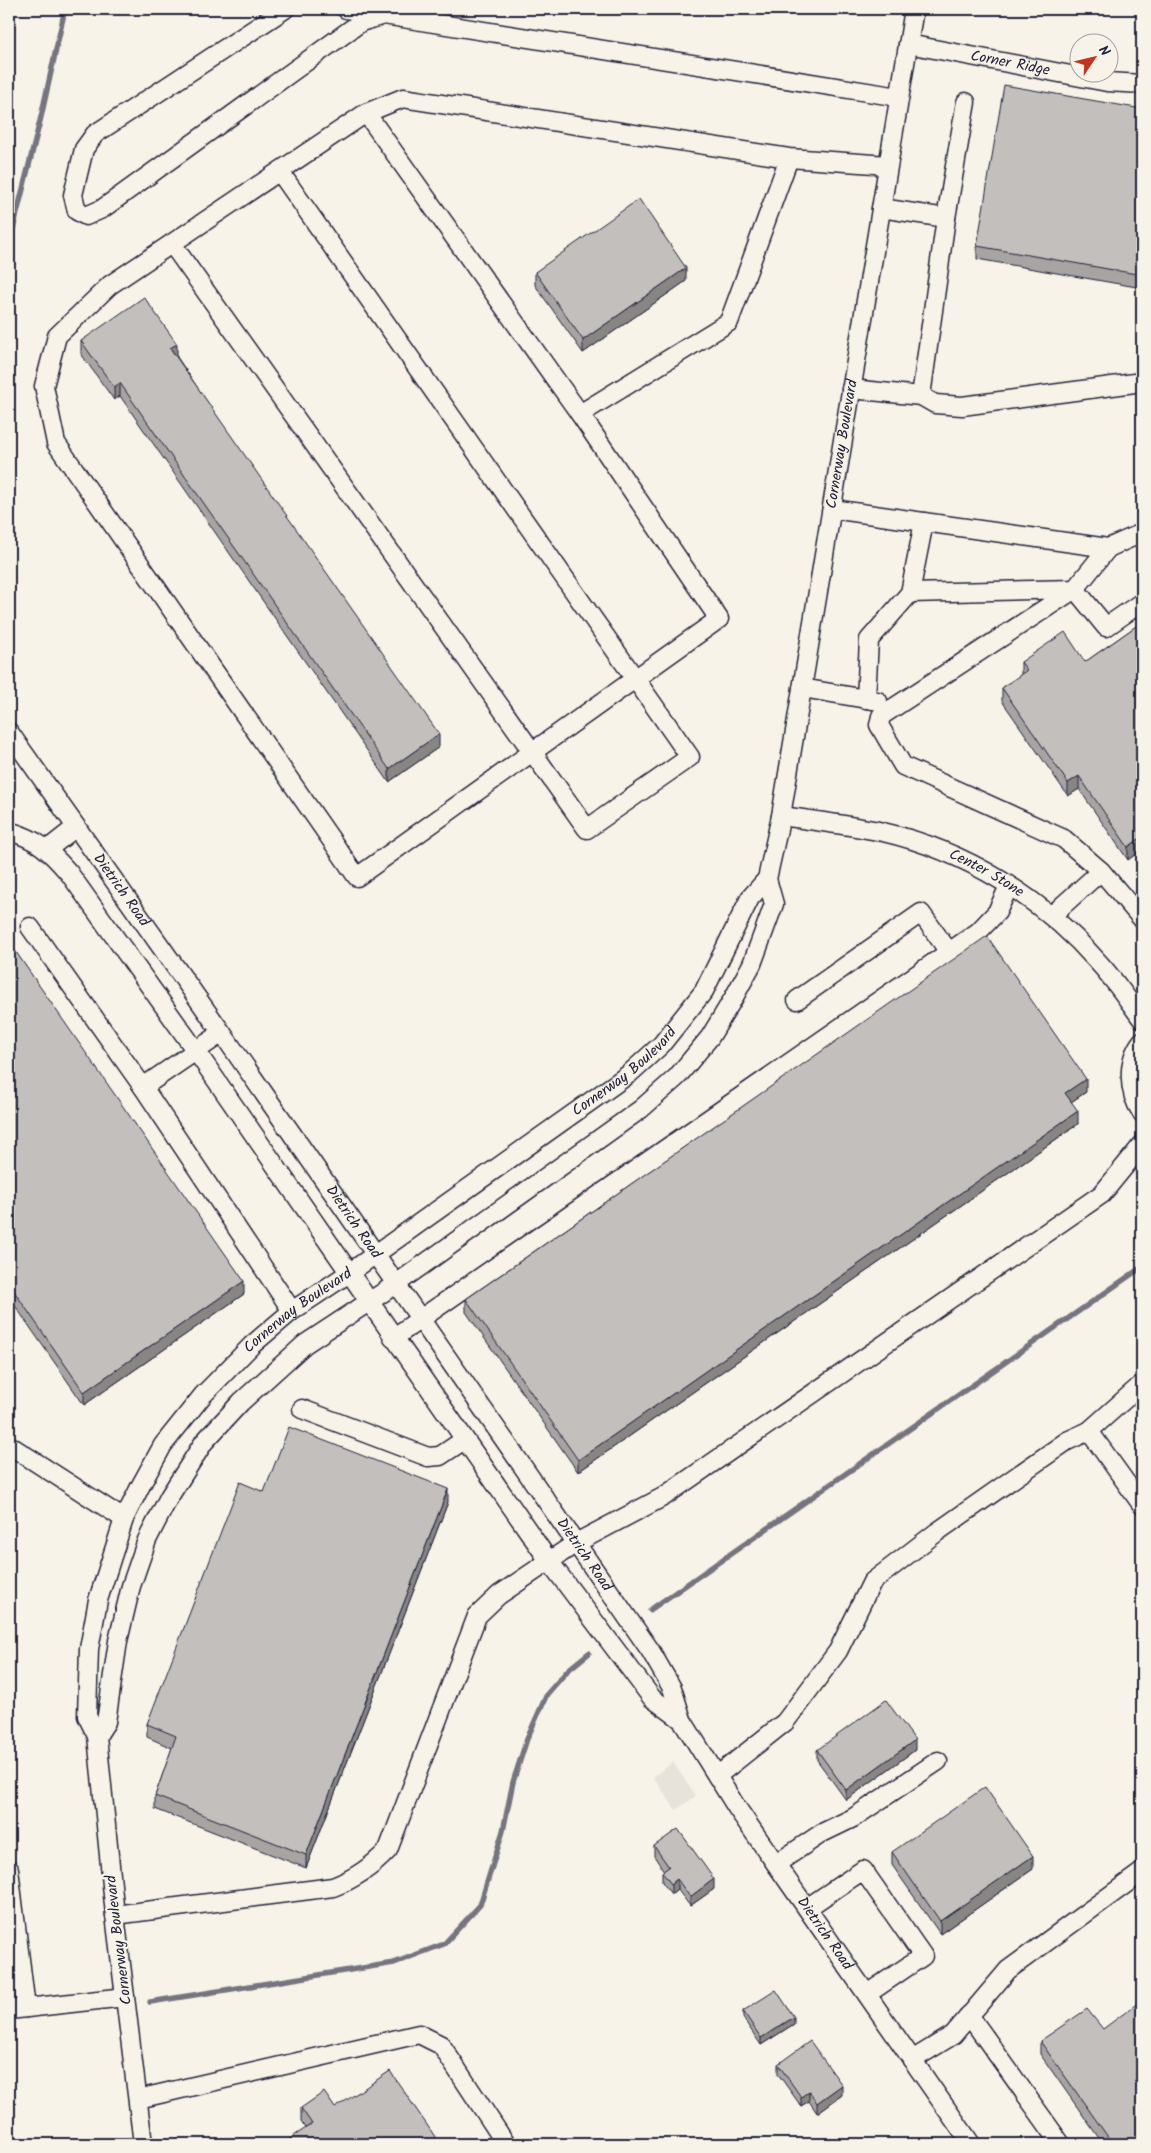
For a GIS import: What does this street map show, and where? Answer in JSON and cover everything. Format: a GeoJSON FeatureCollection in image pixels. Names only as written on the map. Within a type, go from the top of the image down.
{"type":"FeatureCollection","features":[{"type":"Feature","properties":{"kind":"street"},"geometry":{"type":"LineString","coordinates":[[285,9],[95,134],[84,149],[73,195],[78,210],[86,216],[102,210],[361,22],[381,16]]}},
{"type":"Feature","properties":{"kind":"street"},"geometry":{"type":"LineString","coordinates":[[346,9],[899,97]]}},
{"type":"Feature","properties":{"kind":"street","name":"Cornerway Boulevard"},"geometry":{"type":"LineString","coordinates":[[97,1736],[106,1722],[118,1641],[131,1586],[147,1540],[169,1497],[204,1442],[241,1402],[305,1344],[369,1303],[641,1109],[677,1077],[710,1037],[752,964],[774,904],[767,879],[781,816],[914,9]]}},
{"type":"Feature","properties":{"kind":"street","name":"Corner Ridge"},"geometry":{"type":"LineString","coordinates":[[908,44],[1107,82],[1142,84]]}},
{"type":"Feature","properties":{"kind":"street"},"geometry":{"type":"LineString","coordinates":[[366,113],[580,414],[719,619],[357,877],[56,443],[44,386],[57,336],[110,285],[366,113],[403,98],[789,158],[888,164]]}},
{"type":"Feature","properties":{"kind":"street"},"geometry":{"type":"LineString","coordinates":[[921,396],[946,218],[966,102]]}},
{"type":"Feature","properties":{"kind":"street"},"geometry":{"type":"LineString","coordinates":[[580,414],[729,322],[789,158]]}},
{"type":"Feature","properties":{"kind":"street"},"geometry":{"type":"LineString","coordinates":[[172,244],[588,829],[690,757],[280,172]]}},
{"type":"Feature","properties":{"kind":"street"},"geometry":{"type":"LineString","coordinates":[[881,208],[946,218]]}},
{"type":"Feature","properties":{"kind":"street"},"geometry":{"type":"LineString","coordinates":[[852,389],[921,396],[935,404],[962,406],[1142,382]]}},
{"type":"Feature","properties":{"kind":"street"},"geometry":{"type":"LineString","coordinates":[[832,508],[1108,548]]}},
{"type":"Feature","properties":{"kind":"street"},"geometry":{"type":"LineString","coordinates":[[866,699],[869,640],[910,593],[924,522]]}},
{"type":"Feature","properties":{"kind":"street"},"geometry":{"type":"LineString","coordinates":[[1142,533],[1108,548],[1075,589],[880,716],[879,725],[903,766],[1064,839],[1101,871],[1142,919]]}},
{"type":"Feature","properties":{"kind":"street"},"geometry":{"type":"LineString","coordinates":[[910,593],[1075,589]]}},
{"type":"Feature","properties":{"kind":"street"},"geometry":{"type":"LineString","coordinates":[[1075,589],[1106,627],[1142,602]]}},
{"type":"Feature","properties":{"kind":"street"},"geometry":{"type":"LineString","coordinates":[[802,688],[898,704]]}},
{"type":"Feature","properties":{"kind":"street","name":"Dietrich Road"},"geometry":{"type":"LineString","coordinates":[[9,732],[222,1032],[650,1650],[672,1688],[682,1720],[717,1776],[971,2144]]}},
{"type":"Feature","properties":{"kind":"street","name":"Center Stone"},"geometry":{"type":"LineString","coordinates":[[781,816],[882,832],[924,844],[963,860],[1009,886],[1051,916],[1099,962],[1142,1019]]}},
{"type":"Feature","properties":{"kind":"street"},"geometry":{"type":"LineString","coordinates":[[48,849],[76,827]]}},
{"type":"Feature","properties":{"kind":"street","name":"Dietrich Road"},"geometry":{"type":"LineString","coordinates":[[9,831],[25,836],[48,849],[69,873],[196,1051],[549,1561],[652,1698],[682,1720]]}},
{"type":"Feature","properties":{"kind":"street"},"geometry":{"type":"LineString","coordinates":[[1051,916],[1101,871]]}},
{"type":"Feature","properties":{"kind":"street","name":"Cornerway Boulevard"},"geometry":{"type":"LineString","coordinates":[[143,2144],[97,1736],[87,1716],[89,1649],[98,1600],[124,1519],[163,1445],[203,1395],[252,1345],[292,1311],[349,1273],[630,1074],[661,1046],[704,991],[750,898],[767,879]]}},
{"type":"Feature","properties":{"kind":"street"},"geometry":{"type":"LineString","coordinates":[[394,1338],[978,932],[997,912],[1009,886]]}},
{"type":"Feature","properties":{"kind":"street"},"geometry":{"type":"LineString","coordinates":[[797,1000],[921,913],[949,952]]}},
{"type":"Feature","properties":{"kind":"street"},"geometry":{"type":"LineString","coordinates":[[30,927],[143,1087],[292,1311]]}},
{"type":"Feature","properties":{"kind":"street"},"geometry":{"type":"LineString","coordinates":[[143,1087],[222,1032]]}},
{"type":"Feature","properties":{"kind":"street"},"geometry":{"type":"LineString","coordinates":[[1142,1041],[1138,1046],[1132,1065],[1131,1085],[1136,1104],[1142,1113]]}},
{"type":"Feature","properties":{"kind":"street"},"geometry":{"type":"LineString","coordinates":[[116,1914],[332,1887],[361,1874],[388,1850],[477,1616],[499,1595],[576,1543],[663,1497],[1102,1194],[1142,1145]]}},
{"type":"Feature","properties":{"kind":"street"},"geometry":{"type":"LineString","coordinates":[[717,1776],[785,1722],[838,1650],[872,1582],[938,1532],[1067,1441],[1089,1431],[1142,1384]]}},
{"type":"Feature","properties":{"kind":"street"},"geometry":{"type":"LineString","coordinates":[[302,1410],[428,1457],[440,1456],[464,1440]]}},
{"type":"Feature","properties":{"kind":"street"},"geometry":{"type":"LineString","coordinates":[[1089,1431],[1142,1505]]}},
{"type":"Feature","properties":{"kind":"street"},"geometry":{"type":"LineString","coordinates":[[9,1445],[124,1519]]}},
{"type":"Feature","properties":{"kind":"street"},"geometry":{"type":"LineString","coordinates":[[776,1864],[822,1833],[852,1818],[938,1761]]}},
{"type":"Feature","properties":{"kind":"street"},"geometry":{"type":"LineString","coordinates":[[9,1870],[17,2009],[125,1997]]}},
{"type":"Feature","properties":{"kind":"street"},"geometry":{"type":"LineString","coordinates":[[807,1908],[863,1870],[923,1956],[867,1994]]}},
{"type":"Feature","properties":{"kind":"street"},"geometry":{"type":"LineString","coordinates":[[912,2060],[953,2034],[1008,1970],[1142,1872]]}},
{"type":"Feature","properties":{"kind":"street"},"geometry":{"type":"LineString","coordinates":[[969,2015],[1061,2144]]}},
{"type":"Feature","properties":{"kind":"street"},"geometry":{"type":"LineString","coordinates":[[138,2100],[419,2034],[441,2046],[506,2144]]}},
{"type":"Feature","properties":{"kind":"shaded area"},"geometry":{"type":"Polygon","coordinates":[[[673,1762],[696,1796],[676,1810],[653,1777],[673,1762]]]}},
{"type":"Feature","properties":{"kind":"building"},"geometry":{"type":"Polygon","coordinates":[[[1004,85],[1142,109],[1142,275],[977,246],[1004,85]]]}},
{"type":"Feature","properties":{"kind":"building"},"geometry":{"type":"Polygon","coordinates":[[[639,199],[686,268],[583,340],[535,272],[639,199]]]}},
{"type":"Feature","properties":{"kind":"building"},"geometry":{"type":"Polygon","coordinates":[[[144,297],[177,344],[170,348],[439,734],[389,769],[120,383],[114,387],[81,341],[144,297]]]}},
{"type":"Feature","properties":{"kind":"building"},"geometry":{"type":"Polygon","coordinates":[[[1142,622],[1142,837],[1128,847],[1079,776],[1068,783],[1002,688],[1027,670],[1021,662],[1065,632],[1085,662],[1142,622]]]}},
{"type":"Feature","properties":{"kind":"building"},"geometry":{"type":"Polygon","coordinates":[[[987,936],[1086,1079],[1065,1093],[1078,1111],[578,1460],[466,1299],[987,936]]]}},
{"type":"Feature","properties":{"kind":"building"},"geometry":{"type":"Polygon","coordinates":[[[9,942],[244,1281],[84,1392],[9,1284],[9,942]]]}},
{"type":"Feature","properties":{"kind":"building"},"geometry":{"type":"Polygon","coordinates":[[[289,1427],[448,1489],[306,1855],[155,1796],[176,1736],[147,1724],[240,1482],[264,1492],[289,1427]]]}},
{"type":"Feature","properties":{"kind":"building"},"geometry":{"type":"Polygon","coordinates":[[[886,1700],[915,1740],[846,1790],[817,1750],[886,1700]]]}},
{"type":"Feature","properties":{"kind":"building"},"geometry":{"type":"Polygon","coordinates":[[[985,1787],[1033,1856],[940,1921],[892,1852],[985,1787]]]}},
{"type":"Feature","properties":{"kind":"building"},"geometry":{"type":"Polygon","coordinates":[[[678,1829],[714,1879],[690,1897],[677,1879],[671,1884],[662,1872],[669,1867],[654,1846],[678,1829]]]}},
{"type":"Feature","properties":{"kind":"building"},"geometry":{"type":"Polygon","coordinates":[[[776,1990],[794,2017],[761,2038],[743,2011],[776,1990]]]}},
{"type":"Feature","properties":{"kind":"building"},"geometry":{"type":"Polygon","coordinates":[[[1142,2000],[1142,2144],[1113,2144],[1040,2041],[1087,2009],[1103,2029],[1142,2000]]]}},
{"type":"Feature","properties":{"kind":"building"},"geometry":{"type":"Polygon","coordinates":[[[810,2041],[842,2085],[817,2103],[809,2091],[801,2097],[778,2064],[810,2041]]]}},
{"type":"Feature","properties":{"kind":"building"},"geometry":{"type":"Polygon","coordinates":[[[390,2071],[440,2144],[282,2144],[312,2124],[301,2108],[324,2092],[335,2108],[390,2071]]]}},
{"type":"Feature","properties":{"kind":"waterway"},"geometry":{"type":"LineString","coordinates":[[9,245],[41,117],[65,9]]}},
{"type":"Feature","properties":{"kind":"waterway"},"geometry":{"type":"LineString","coordinates":[[650,1610],[1142,1267]]}},
{"type":"Feature","properties":{"kind":"waterway"},"geometry":{"type":"LineString","coordinates":[[150,2002],[394,1963],[444,1944],[480,1905],[503,1831],[513,1782],[527,1739],[547,1694],[568,1670],[589,1653]]}}]}
